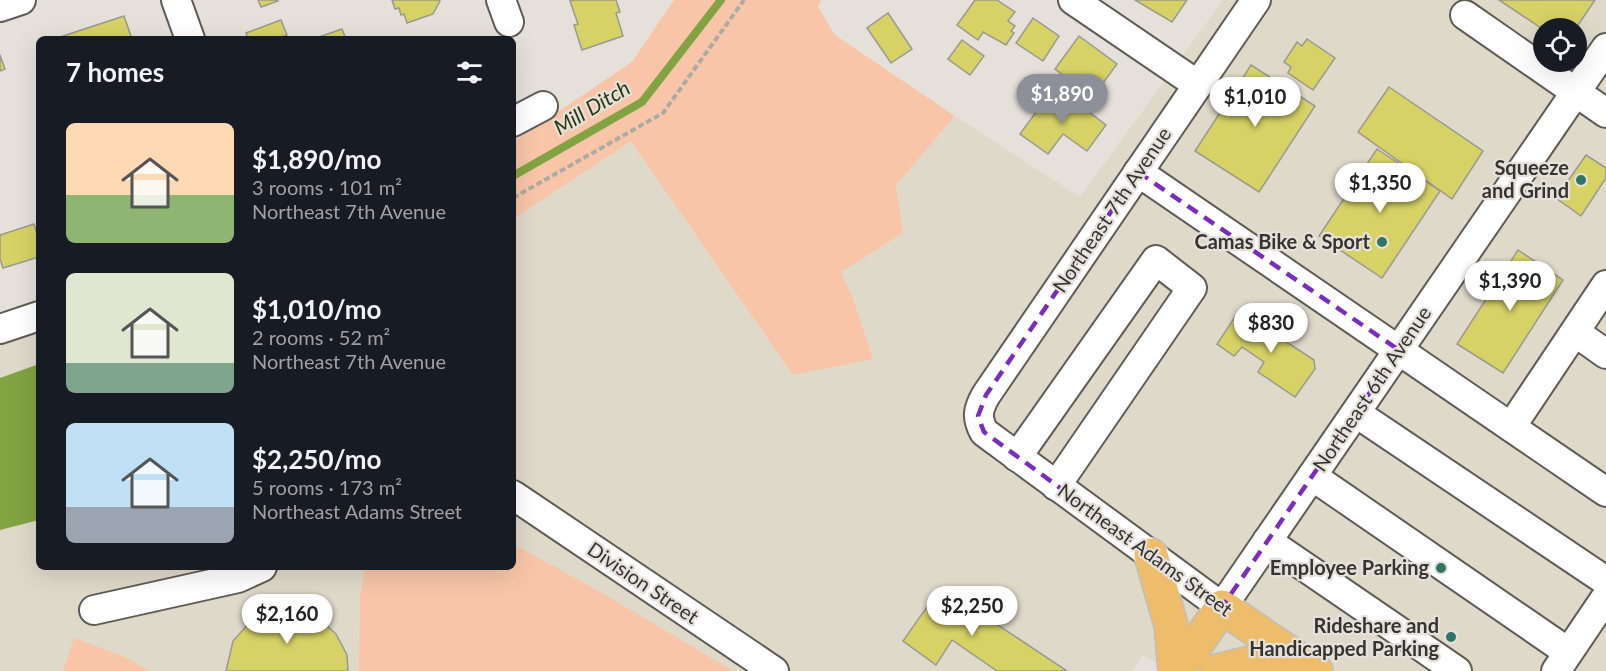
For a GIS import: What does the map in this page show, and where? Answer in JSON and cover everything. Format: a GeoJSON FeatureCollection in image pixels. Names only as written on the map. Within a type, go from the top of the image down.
{"type":"FeatureCollection","features":[{"type":"Feature","properties":{"kind":"main road"},"geometry":{"type":"LineString","coordinates":[[1151,555],[1171,625],[1177,671]]}},
{"type":"Feature","properties":{"kind":"main road","name":"Northeast Adams Street"},"geometry":{"type":"LineString","coordinates":[[1222,607],[1303,662]]}},
{"type":"Feature","properties":{"kind":"main road","name":"Northeast 6th Avenue"},"geometry":{"type":"LineString","coordinates":[[1177,671],[1222,607]]}},
{"type":"Feature","properties":{"kind":"main road"},"geometry":{"type":"LineString","coordinates":[[1217,671],[1303,662]]}},
{"type":"Feature","properties":{"kind":"street"},"geometry":{"type":"LineString","coordinates":[[0,7],[21,0]]}},
{"type":"Feature","properties":{"kind":"street"},"geometry":{"type":"LineString","coordinates":[[176,0],[189,36]]}},
{"type":"Feature","properties":{"kind":"street"},"geometry":{"type":"LineString","coordinates":[[1073,0],[1198,85]]}},
{"type":"Feature","properties":{"kind":"street","name":"Northeast 7th Avenue"},"geometry":{"type":"LineString","coordinates":[[980,423],[979,407],[986,395],[1256,0]]}},
{"type":"Feature","properties":{"kind":"street"},"geometry":{"type":"LineString","coordinates":[[1465,15],[1606,113]]}},
{"type":"Feature","properties":{"kind":"street","name":"Northeast 6th Avenue"},"geometry":{"type":"LineString","coordinates":[[1222,607],[1606,48]]}},
{"type":"Feature","properties":{"kind":"street"},"geometry":{"type":"LineString","coordinates":[[516,120],[543,106]]}},
{"type":"Feature","properties":{"kind":"street"},"geometry":{"type":"LineString","coordinates":[[1138,172],[1606,492]]}},
{"type":"Feature","properties":{"kind":"street"},"geometry":{"type":"LineString","coordinates":[[1017,457],[1156,260],[1192,288],[1056,486]]}},
{"type":"Feature","properties":{"kind":"street"},"geometry":{"type":"LineString","coordinates":[[1511,427],[1606,285]]}},
{"type":"Feature","properties":{"kind":"street"},"geometry":{"type":"LineString","coordinates":[[0,330],[36,317]]}},
{"type":"Feature","properties":{"kind":"street"},"geometry":{"type":"LineString","coordinates":[[1575,332],[1606,354]]}},
{"type":"Feature","properties":{"kind":"street"},"geometry":{"type":"LineString","coordinates":[[1356,413],[1606,581]]}},
{"type":"Feature","properties":{"kind":"street","name":"Northeast Adams Street"},"geometry":{"type":"LineString","coordinates":[[980,423],[984,432],[1222,607]]}},
{"type":"Feature","properties":{"kind":"street"},"geometry":{"type":"LineString","coordinates":[[1312,476],[1561,666],[1606,597]]}},
{"type":"Feature","properties":{"kind":"street","name":"Division Street"},"geometry":{"type":"LineString","coordinates":[[516,497],[774,671]]}},
{"type":"Feature","properties":{"kind":"street"},"geometry":{"type":"LineString","coordinates":[[1267,541],[1457,671]]}},
{"type":"Feature","properties":{"kind":"street"},"geometry":{"type":"LineString","coordinates":[[94,610],[238,578],[255,570]]}},
{"type":"Feature","properties":{"kind":"path"},"geometry":{"type":"LineString","coordinates":[[516,196],[663,112],[744,0]]}},
{"type":"Feature","properties":{"kind":"highlighted area"},"geometry":{"type":"Polygon","coordinates":[[[1138,172],[1399,350],[1222,607],[984,432],[978,416],[986,395],[1138,172]]]}},
{"type":"Feature","properties":{"kind":"shaded area"},"geometry":{"type":"Polygon","coordinates":[[[674,0],[821,0],[818,7],[835,35],[955,116],[896,185],[903,233],[841,272],[853,298],[873,359],[793,375],[631,141],[516,217],[516,140],[632,62],[674,0]]]}},
{"type":"Feature","properties":{"kind":"shaded area"},"geometry":{"type":"Polygon","coordinates":[[[1223,0],[1606,0],[1606,671],[1170,671],[1143,655],[1132,671],[0,671],[0,345],[36,333],[36,570],[516,570],[516,217],[631,140],[793,374],[873,359],[853,298],[841,272],[903,233],[896,185],[955,116],[1080,197],[1223,0]]]}},
{"type":"Feature","properties":{"kind":"shaded area"},"geometry":{"type":"Polygon","coordinates":[[[36,365],[36,521],[0,530],[0,378],[36,365]]]}},
{"type":"Feature","properties":{"kind":"shaded area"},"geometry":{"type":"Polygon","coordinates":[[[516,546],[599,591],[733,671],[359,671],[360,597],[364,570],[516,570],[516,546]]]}},
{"type":"Feature","properties":{"kind":"shaded area"},"geometry":{"type":"Polygon","coordinates":[[[74,638],[123,656],[150,671],[63,671],[74,638]]]}},
{"type":"Feature","properties":{"kind":"building"},"geometry":{"type":"Polygon","coordinates":[[[258,0],[277,0],[278,1],[261,7],[258,0]]]}},
{"type":"Feature","properties":{"kind":"building"},"geometry":{"type":"Polygon","coordinates":[[[392,0],[440,1],[433,14],[407,23],[399,8],[395,9],[392,0]]]}},
{"type":"Feature","properties":{"kind":"building"},"geometry":{"type":"Polygon","coordinates":[[[616,0],[620,12],[616,13],[623,36],[582,50],[574,25],[578,24],[570,1],[616,0]]]}},
{"type":"Feature","properties":{"kind":"building"},"geometry":{"type":"Polygon","coordinates":[[[975,0],[997,0],[1015,12],[1008,21],[1015,26],[1011,31],[1014,33],[1006,45],[983,32],[978,40],[957,25],[975,0]]]}},
{"type":"Feature","properties":{"kind":"building"},"geometry":{"type":"Polygon","coordinates":[[[1135,0],[1187,0],[1172,22],[1135,0]]]}},
{"type":"Feature","properties":{"kind":"building"},"geometry":{"type":"Polygon","coordinates":[[[1499,0],[1595,0],[1583,18],[1533,18],[1533,23],[1499,0]]]}},
{"type":"Feature","properties":{"kind":"building"},"geometry":{"type":"Polygon","coordinates":[[[888,13],[912,49],[891,63],[867,28],[888,13]]]}},
{"type":"Feature","properties":{"kind":"building"},"geometry":{"type":"Polygon","coordinates":[[[124,16],[131,36],[63,36],[124,16]]]}},
{"type":"Feature","properties":{"kind":"building"},"geometry":{"type":"Polygon","coordinates":[[[1033,18],[1059,36],[1043,61],[1016,43],[1033,18]]]}},
{"type":"Feature","properties":{"kind":"building"},"geometry":{"type":"Polygon","coordinates":[[[281,20],[287,35],[247,36],[246,33],[281,20]]]}},
{"type":"Feature","properties":{"kind":"building"},"geometry":{"type":"Polygon","coordinates":[[[342,29],[345,36],[322,36],[342,29]]]}},
{"type":"Feature","properties":{"kind":"building"},"geometry":{"type":"Polygon","coordinates":[[[1079,36],[1117,64],[1093,97],[1055,69],[1079,36]]]}},
{"type":"Feature","properties":{"kind":"building"},"geometry":{"type":"Polygon","coordinates":[[[1307,39],[1335,58],[1313,90],[1288,73],[1291,67],[1284,62],[1297,42],[1302,46],[1307,39]]]}},
{"type":"Feature","properties":{"kind":"building"},"geometry":{"type":"Polygon","coordinates":[[[962,40],[984,56],[970,75],[948,59],[962,40]]]}},
{"type":"Feature","properties":{"kind":"building"},"geometry":{"type":"Polygon","coordinates":[[[0,55],[5,69],[0,71],[0,55]]]}},
{"type":"Feature","properties":{"kind":"building"},"geometry":{"type":"Polygon","coordinates":[[[1251,65],[1315,106],[1259,192],[1195,151],[1251,65]]]}},
{"type":"Feature","properties":{"kind":"building"},"geometry":{"type":"Polygon","coordinates":[[[1389,87],[1483,151],[1452,199],[1358,132],[1389,87]]]}},
{"type":"Feature","properties":{"kind":"building"},"geometry":{"type":"Polygon","coordinates":[[[1065,94],[1106,125],[1087,151],[1063,134],[1048,154],[1020,134],[1047,97],[1057,105],[1065,94]]]}},
{"type":"Feature","properties":{"kind":"building"},"geometry":{"type":"Polygon","coordinates":[[[1377,149],[1440,191],[1382,278],[1319,236],[1377,149]]]}},
{"type":"Feature","properties":{"kind":"building"},"geometry":{"type":"Polygon","coordinates":[[[1586,155],[1606,168],[1606,178],[1581,216],[1556,198],[1586,155]]]}},
{"type":"Feature","properties":{"kind":"building"},"geometry":{"type":"Polygon","coordinates":[[[34,224],[36,258],[3,268],[0,259],[0,235],[34,224]]]}},
{"type":"Feature","properties":{"kind":"building"},"geometry":{"type":"Polygon","coordinates":[[[1518,250],[1563,280],[1503,373],[1457,344],[1518,250]]]}},
{"type":"Feature","properties":{"kind":"building"},"geometry":{"type":"Polygon","coordinates":[[[1235,317],[1248,329],[1255,321],[1271,332],[1277,323],[1290,332],[1285,341],[1314,360],[1315,369],[1295,397],[1258,372],[1264,362],[1242,347],[1234,356],[1217,344],[1235,317]]]}},
{"type":"Feature","properties":{"kind":"building"},"geometry":{"type":"Polygon","coordinates":[[[941,587],[1067,671],[997,671],[952,640],[936,665],[903,641],[941,587]]]}},
{"type":"Feature","properties":{"kind":"building"},"geometry":{"type":"Polygon","coordinates":[[[295,611],[318,618],[336,634],[347,655],[348,671],[226,671],[233,641],[249,623],[271,612],[295,611]]]}},
{"type":"Feature","properties":{"kind":"waterway","name":"Mill Ditch"},"geometry":{"type":"LineString","coordinates":[[516,174],[642,102],[721,0]]}},
{"type":"Feature","properties":{"kind":"place","name":"Squeeze and Grind"},"geometry":{"type":"Point","coordinates":[1581,180]}},
{"type":"Feature","properties":{"kind":"place","name":"Camas Bike & Sport"},"geometry":{"type":"Point","coordinates":[1382,242]}},
{"type":"Feature","properties":{"kind":"place","name":"Employee Parking"},"geometry":{"type":"Point","coordinates":[1441,568]}},
{"type":"Feature","properties":{"kind":"place","name":"Rideshare and Handicapped Parking"},"geometry":{"type":"Point","coordinates":[1451,637]}}]}
